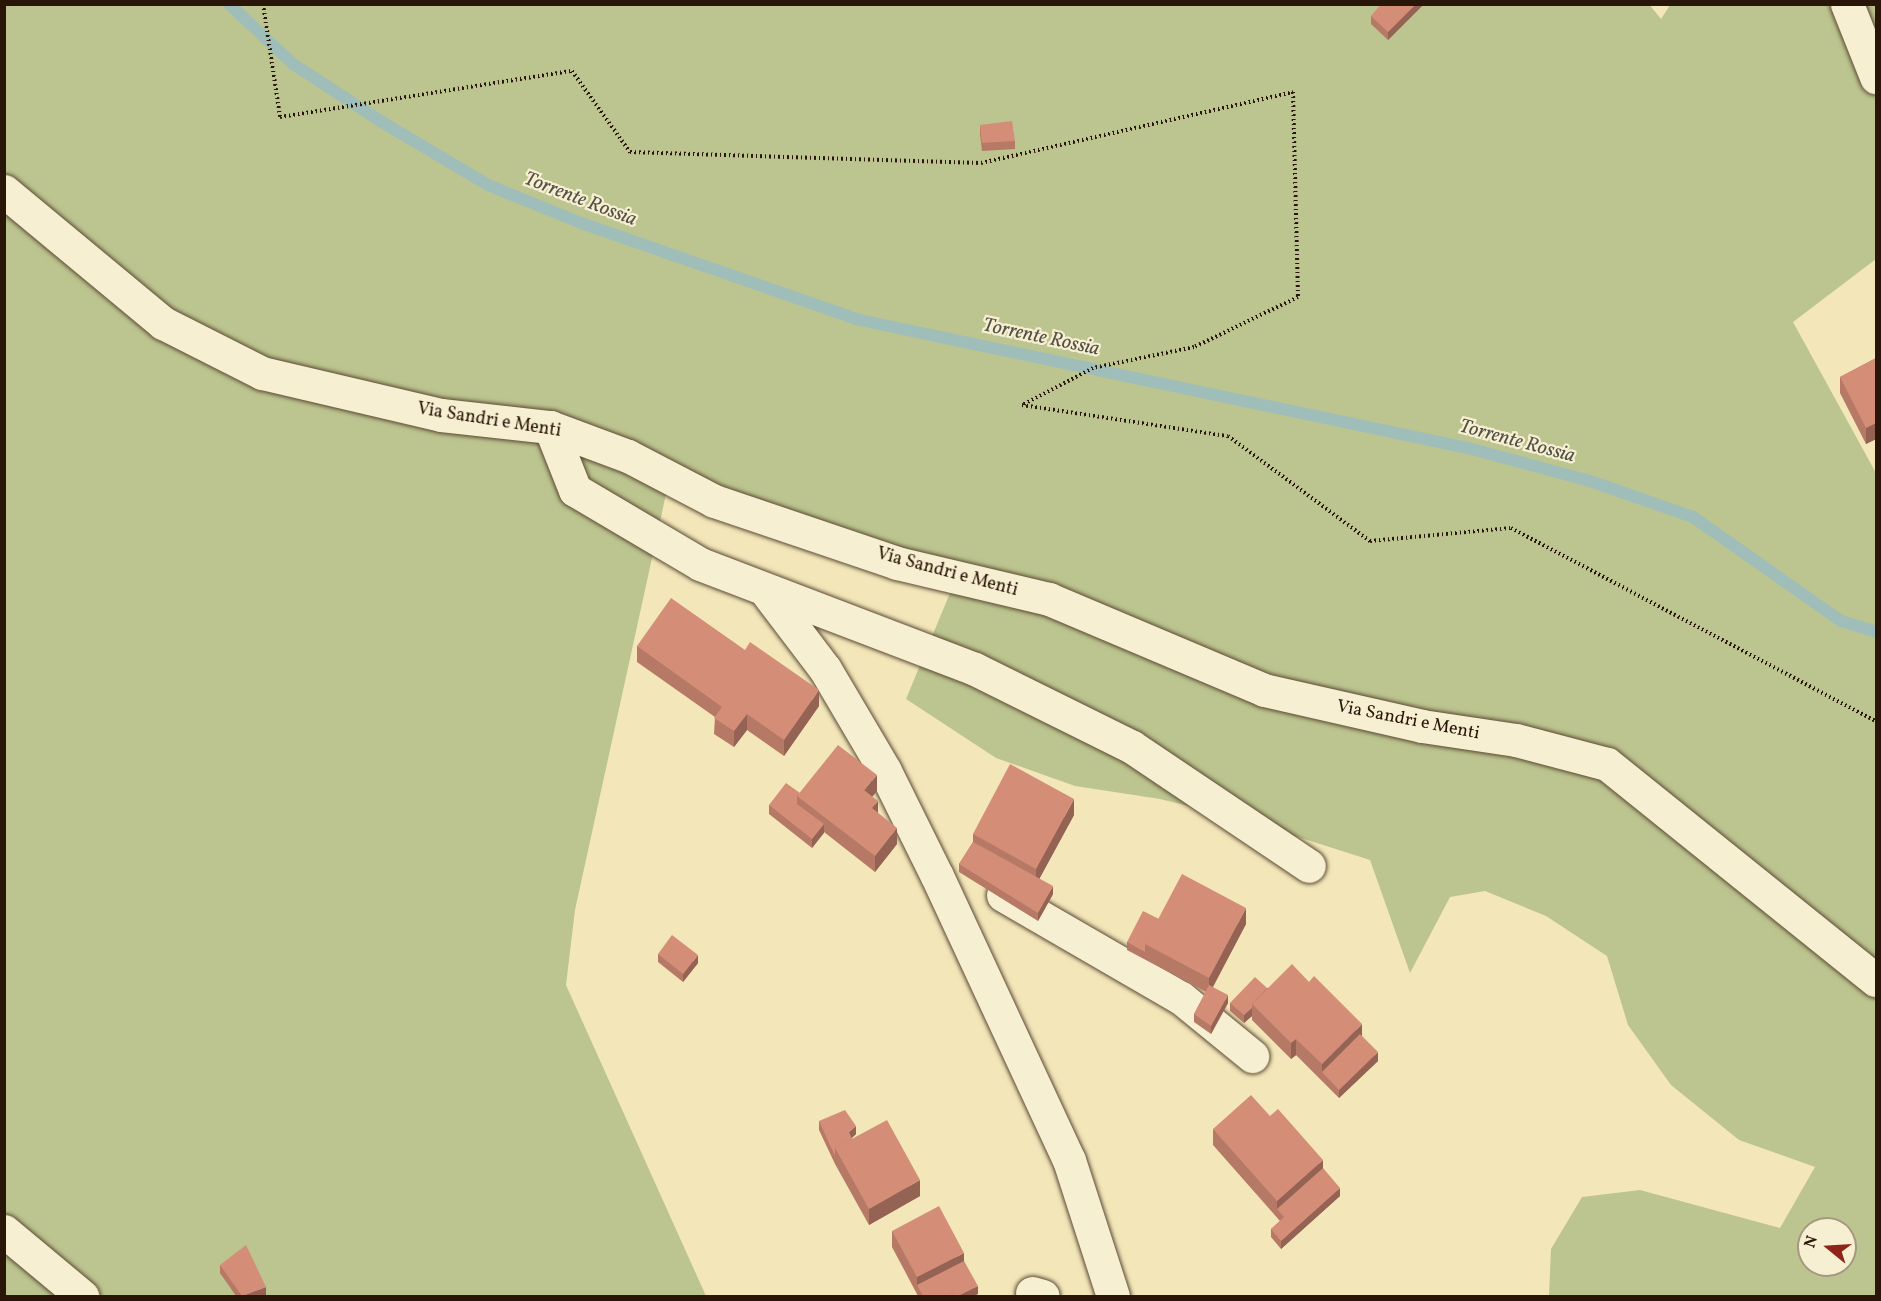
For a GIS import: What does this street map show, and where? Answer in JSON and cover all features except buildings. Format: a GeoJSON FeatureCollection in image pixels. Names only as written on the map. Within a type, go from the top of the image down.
{"type":"FeatureCollection","features":[{"type":"Feature","properties":{"kind":"street"},"geometry":{"type":"LineString","coordinates":[[1847,4],[1876,77]]}},
{"type":"Feature","properties":{"kind":"street","name":"Via Sandri e Menti"},"geometry":{"type":"LineString","coordinates":[[4,191],[163,323],[262,373],[441,415],[550,427],[628,456],[714,501],[897,563],[1049,599],[1264,690],[1422,726],[1516,740],[1607,764],[1876,980]]}},
{"type":"Feature","properties":{"kind":"street"},"geometry":{"type":"LineString","coordinates":[[550,427],[575,490],[700,564],[975,669],[1132,747],[1309,866]]}},
{"type":"Feature","properties":{"kind":"street"},"geometry":{"type":"LineString","coordinates":[[765,590],[825,669],[885,771],[1069,1160],[1113,1296]]}},
{"type":"Feature","properties":{"kind":"street"},"geometry":{"type":"LineString","coordinates":[[925,853],[1101,949],[1181,998],[1252,1056]]}},
{"type":"Feature","properties":{"kind":"street"},"geometry":{"type":"LineString","coordinates":[[4,1231],[82,1296]]}},
{"type":"Feature","properties":{"kind":"path"},"geometry":{"type":"LineString","coordinates":[[263,4],[280,117],[572,71],[630,152],[981,163],[1293,92],[1298,297],[1194,347],[1093,368],[1022,405],[1228,436],[1370,542],[1512,528],[1876,720]]}},
{"type":"Feature","properties":{"kind":"green space"},"geometry":{"type":"Polygon","coordinates":[[[1649,4],[1661,19],[1670,5],[1876,5],[1876,259],[1793,322],[1876,473],[1876,1296],[1549,1296],[1551,1249],[1582,1197],[1640,1190],[1780,1228],[1815,1167],[1739,1140],[1671,1085],[1628,1025],[1607,956],[1546,916],[1485,891],[1450,897],[1410,973],[1370,860],[1242,819],[1160,799],[1075,786],[996,758],[906,699],[955,581],[666,494],[575,910],[566,985],[706,1296],[5,1296],[5,5],[1649,4]]]}},
{"type":"Feature","properties":{"kind":"waterway","name":"Torrente Rossia"},"geometry":{"type":"LineString","coordinates":[[229,4],[293,64],[382,122],[488,185],[581,223],[860,320],[1472,449],[1590,481],[1693,517],[1841,621],[1876,632]]}}]}
